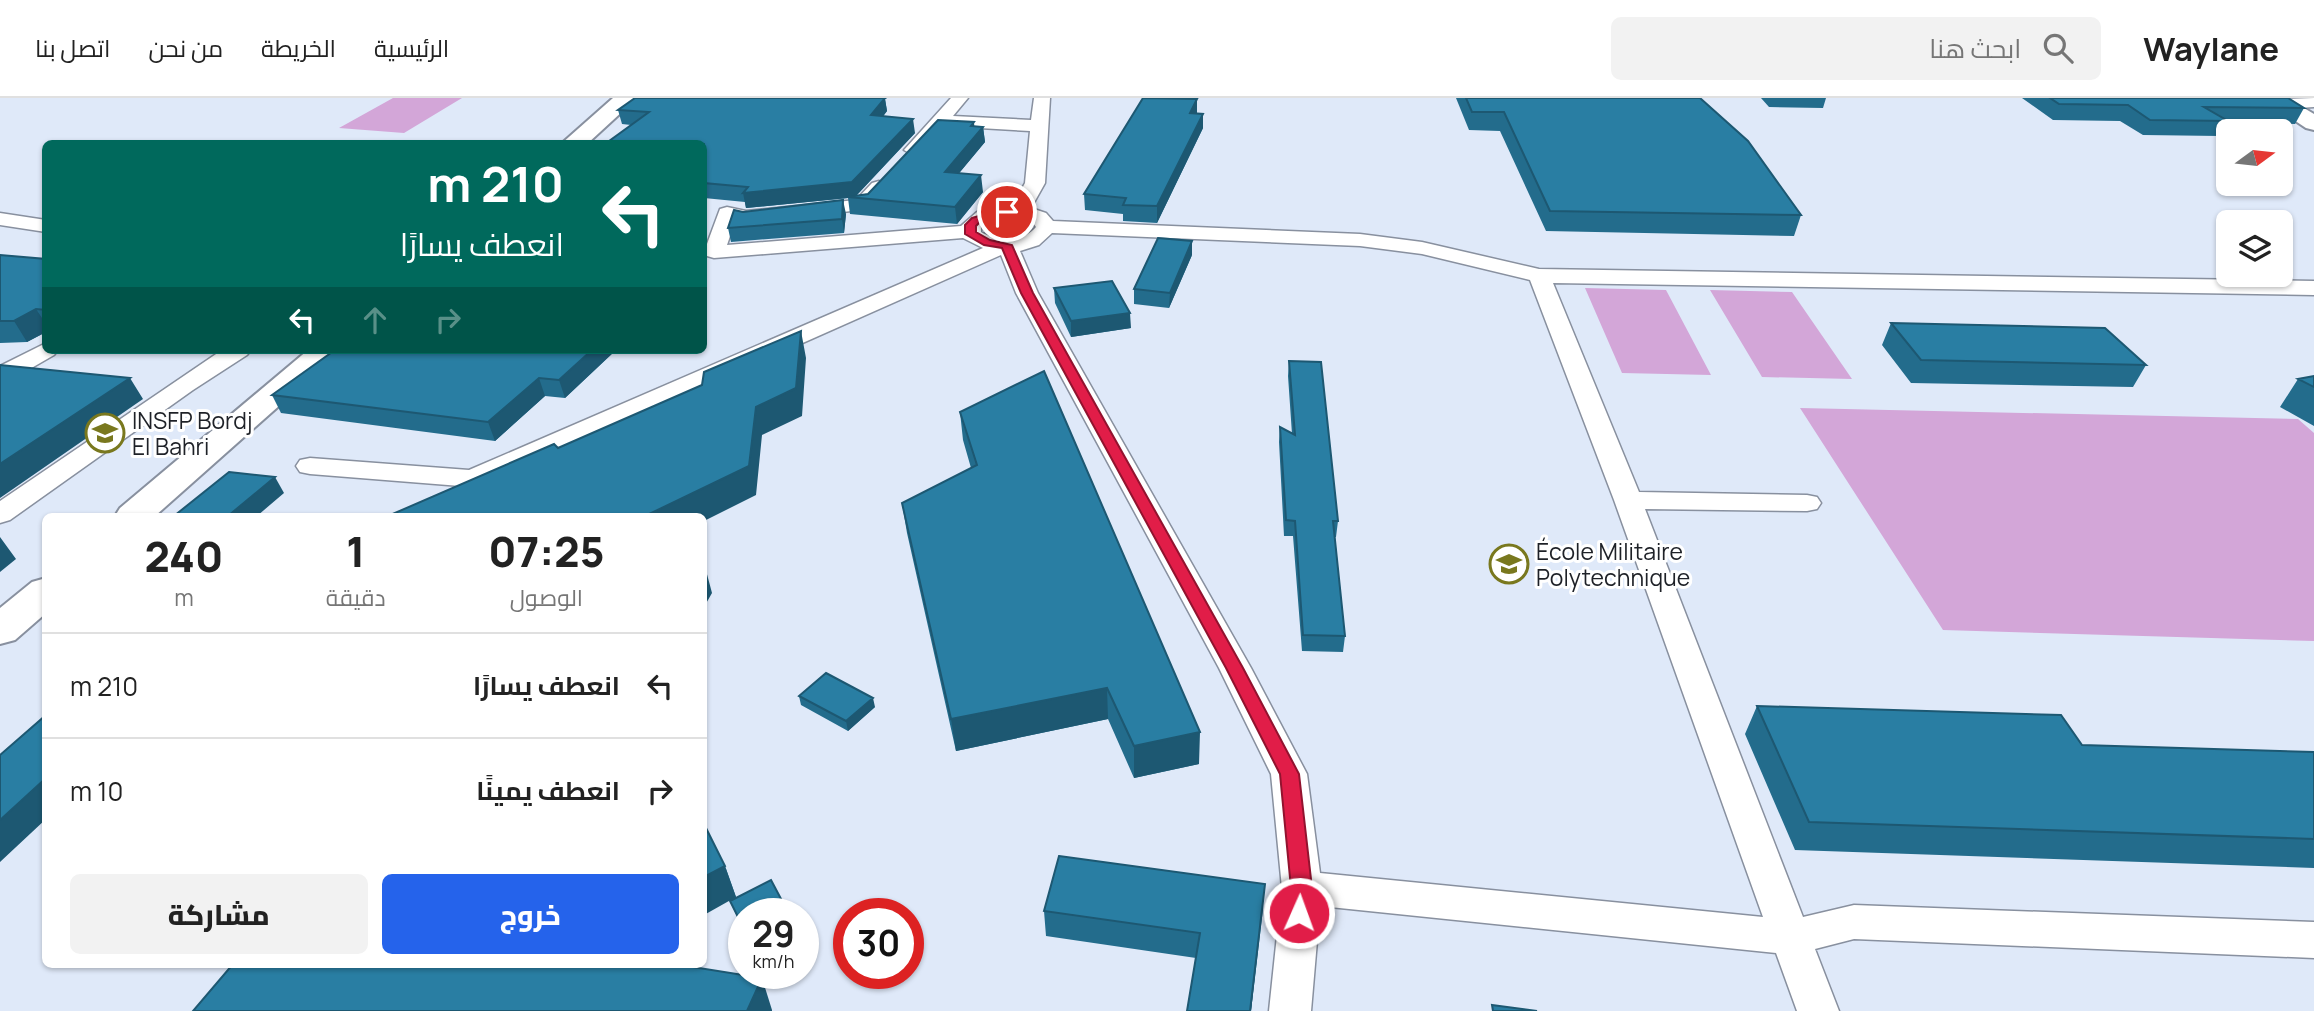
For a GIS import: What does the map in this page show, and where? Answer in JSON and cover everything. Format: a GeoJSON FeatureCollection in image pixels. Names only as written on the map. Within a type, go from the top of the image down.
{"type":"FeatureCollection","features":[{"type":"Feature","properties":{"kind":"main road"},"geometry":{"type":"LineString","coordinates":[[577,140],[626,98]]}},
{"type":"Feature","properties":{"kind":"main road"},"geometry":{"type":"LineString","coordinates":[[2277,101],[2314,123]]}},
{"type":"Feature","properties":{"kind":"main road"},"geometry":{"type":"LineString","coordinates":[[137,513],[322,354]]}},
{"type":"Feature","properties":{"kind":"main road"},"geometry":{"type":"LineString","coordinates":[[0,630],[42,594]]}},
{"type":"Feature","properties":{"kind":"street"},"geometry":{"type":"LineString","coordinates":[[960,98],[862,205],[746,217],[727,213],[714,252],[862,242],[970,231]]}},
{"type":"Feature","properties":{"kind":"street"},"geometry":{"type":"LineString","coordinates":[[1019,212],[1035,183],[1042,98]]}},
{"type":"Feature","properties":{"kind":"street"},"geometry":{"type":"LineString","coordinates":[[2277,101],[2314,102]]}},
{"type":"Feature","properties":{"kind":"street"},"geometry":{"type":"LineString","coordinates":[[939,120],[1039,126]]}},
{"type":"Feature","properties":{"kind":"street"},"geometry":{"type":"LineString","coordinates":[[970,231],[971,225],[984,216],[1019,212],[1039,217],[1046,227]]}},
{"type":"Feature","properties":{"kind":"street"},"geometry":{"type":"LineString","coordinates":[[0,219],[42,225]]}},
{"type":"Feature","properties":{"kind":"street"},"geometry":{"type":"LineString","coordinates":[[310,466],[473,479],[1007,245],[1034,239],[1043,234],[1046,227]]}},
{"type":"Feature","properties":{"kind":"street"},"geometry":{"type":"LineString","coordinates":[[1046,227],[1360,240],[1422,248],[1539,275],[2314,288]]}},
{"type":"Feature","properties":{"kind":"street"},"geometry":{"type":"LineString","coordinates":[[970,231],[978,240],[1007,245]]}},
{"type":"Feature","properties":{"kind":"street"},"geometry":{"type":"LineString","coordinates":[[1007,245],[1027,293],[1228,656],[1289,774],[1302,888],[1290,1011]]}},
{"type":"Feature","properties":{"kind":"street"},"geometry":{"type":"LineString","coordinates":[[1539,275],[1628,500],[1793,937],[1818,1011]]}},
{"type":"Feature","properties":{"kind":"street"},"geometry":{"type":"LineString","coordinates":[[0,376],[42,352]]}},
{"type":"Feature","properties":{"kind":"street"},"geometry":{"type":"LineString","coordinates":[[0,514],[233,354]]}},
{"type":"Feature","properties":{"kind":"street"},"geometry":{"type":"LineString","coordinates":[[1628,500],[1807,503]]}},
{"type":"Feature","properties":{"kind":"street"},"geometry":{"type":"LineString","coordinates":[[1302,888],[1793,937],[1854,922],[2314,940]]}},
{"type":"Feature","properties":{"kind":"shaded area"},"geometry":{"type":"Polygon","coordinates":[[[393,98],[462,98],[404,133],[339,128],[393,98]]]}},
{"type":"Feature","properties":{"kind":"shaded area"},"geometry":{"type":"Polygon","coordinates":[[[1585,288],[1666,290],[1711,375],[1622,373],[1585,288]]]}},
{"type":"Feature","properties":{"kind":"shaded area"},"geometry":{"type":"Polygon","coordinates":[[[1710,290],[1792,292],[1852,379],[1762,377],[1710,290]]]}},
{"type":"Feature","properties":{"kind":"shaded area"},"geometry":{"type":"Polygon","coordinates":[[[1800,408],[2298,419],[2314,433],[2314,641],[1943,630],[1800,408]]]}},
{"type":"Feature","properties":{"kind":"building"},"geometry":{"type":"Polygon","coordinates":[[[635,98],[885,98],[871,115],[913,119],[852,182],[743,193],[748,187],[707,183],[707,140],[610,140],[649,112],[618,110],[635,98]]]}},
{"type":"Feature","properties":{"kind":"building"},"geometry":{"type":"Polygon","coordinates":[[[1143,98],[1197,99],[1190,113],[1203,114],[1157,206],[1123,205],[1126,198],[1084,194],[1143,98]]]}},
{"type":"Feature","properties":{"kind":"building"},"geometry":{"type":"Polygon","coordinates":[[[1466,98],[1700,98],[1748,141],[1801,215],[1550,211],[1504,112],[1472,112],[1466,98]]]}},
{"type":"Feature","properties":{"kind":"building"},"geometry":{"type":"Polygon","coordinates":[[[2050,98],[2288,98],[2304,108],[2204,107],[2225,119],[2150,120],[2128,105],[2059,104],[2050,98]]]}},
{"type":"Feature","properties":{"kind":"building"},"geometry":{"type":"Polygon","coordinates":[[[938,120],[974,122],[971,126],[983,127],[945,172],[981,175],[955,207],[848,197],[868,194],[938,120]]]}},
{"type":"Feature","properties":{"kind":"building"},"geometry":{"type":"Polygon","coordinates":[[[843,200],[842,219],[728,228],[734,210],[743,212],[843,200]]]}},
{"type":"Feature","properties":{"kind":"building"},"geometry":{"type":"Polygon","coordinates":[[[1158,238],[1192,241],[1170,293],[1134,289],[1158,238]]]}},
{"type":"Feature","properties":{"kind":"building"},"geometry":{"type":"Polygon","coordinates":[[[0,255],[42,259],[42,310],[36,309],[14,321],[0,321],[0,255]]]}},
{"type":"Feature","properties":{"kind":"building"},"geometry":{"type":"Polygon","coordinates":[[[1112,281],[1130,313],[1071,321],[1054,288],[1112,281]]]}},
{"type":"Feature","properties":{"kind":"building"},"geometry":{"type":"Polygon","coordinates":[[[1891,323],[2105,328],[2146,365],[1921,360],[1891,323]]]}},
{"type":"Feature","properties":{"kind":"building"},"geometry":{"type":"Polygon","coordinates":[[[801,331],[796,388],[756,407],[749,466],[651,513],[395,513],[554,444],[558,448],[702,385],[704,372],[801,331]]]}},
{"type":"Feature","properties":{"kind":"building"},"geometry":{"type":"Polygon","coordinates":[[[329,354],[588,354],[559,380],[539,378],[488,422],[272,395],[329,354]]]}},
{"type":"Feature","properties":{"kind":"building"},"geometry":{"type":"Polygon","coordinates":[[[1289,361],[1321,362],[1338,521],[1333,521],[1345,636],[1303,635],[1295,521],[1286,520],[1280,427],[1295,435],[1289,361]]]}},
{"type":"Feature","properties":{"kind":"building"},"geometry":{"type":"Polygon","coordinates":[[[0,365],[130,378],[0,464],[0,365]]]}},
{"type":"Feature","properties":{"kind":"building"},"geometry":{"type":"Polygon","coordinates":[[[1044,371],[1200,732],[1134,746],[1107,688],[951,719],[902,503],[977,465],[960,412],[1044,371]]]}},
{"type":"Feature","properties":{"kind":"building"},"geometry":{"type":"Polygon","coordinates":[[[2314,376],[2314,387],[2298,379],[2314,376]]]}},
{"type":"Feature","properties":{"kind":"building"},"geometry":{"type":"Polygon","coordinates":[[[229,472],[275,477],[232,513],[178,513],[229,472]]]}},
{"type":"Feature","properties":{"kind":"building"},"geometry":{"type":"Polygon","coordinates":[[[826,673],[873,698],[846,721],[799,696],[826,673]]]}},
{"type":"Feature","properties":{"kind":"building"},"geometry":{"type":"Polygon","coordinates":[[[1757,706],[2061,715],[2082,745],[2314,752],[2314,839],[1809,822],[1757,706]]]}},
{"type":"Feature","properties":{"kind":"building"},"geometry":{"type":"Polygon","coordinates":[[[42,718],[42,782],[0,820],[0,755],[42,718]]]}},
{"type":"Feature","properties":{"kind":"building"},"geometry":{"type":"Polygon","coordinates":[[[707,830],[725,866],[707,875],[707,830]]]}},
{"type":"Feature","properties":{"kind":"building"},"geometry":{"type":"Polygon","coordinates":[[[1059,856],[1265,884],[1250,1011],[1187,1011],[1200,933],[1044,911],[1059,856]]]}},
{"type":"Feature","properties":{"kind":"building"},"geometry":{"type":"Polygon","coordinates":[[[771,880],[781,898],[736,898],[771,880]]]}},
{"type":"Feature","properties":{"kind":"building"},"geometry":{"type":"Polygon","coordinates":[[[230,968],[699,968],[728,973],[728,989],[757,989],[747,1011],[193,1011],[230,968]]]}},
{"type":"Feature","properties":{"kind":"building"},"geometry":{"type":"Polygon","coordinates":[[[1492,1005],[1537,1011],[1493,1011],[1492,1005]]]}},
{"type":"Feature","properties":{"kind":"place","name":"INSFP Bordj El Bahri"},"geometry":{"type":"Point","coordinates":[105,433]}},
{"type":"Feature","properties":{"kind":"place","name":"École Militaire Polytechnique"},"geometry":{"type":"Point","coordinates":[1509,564]}},
{"type":"Feature","properties":{"kind":"route"},"geometry":{"type":"LineString","coordinates":[[1007,212],[976,220],[971,225],[971,234],[978,240],[1007,245],[1027,293],[1234,668],[1289,774],[1302,888],[1299,913]]}}]}
